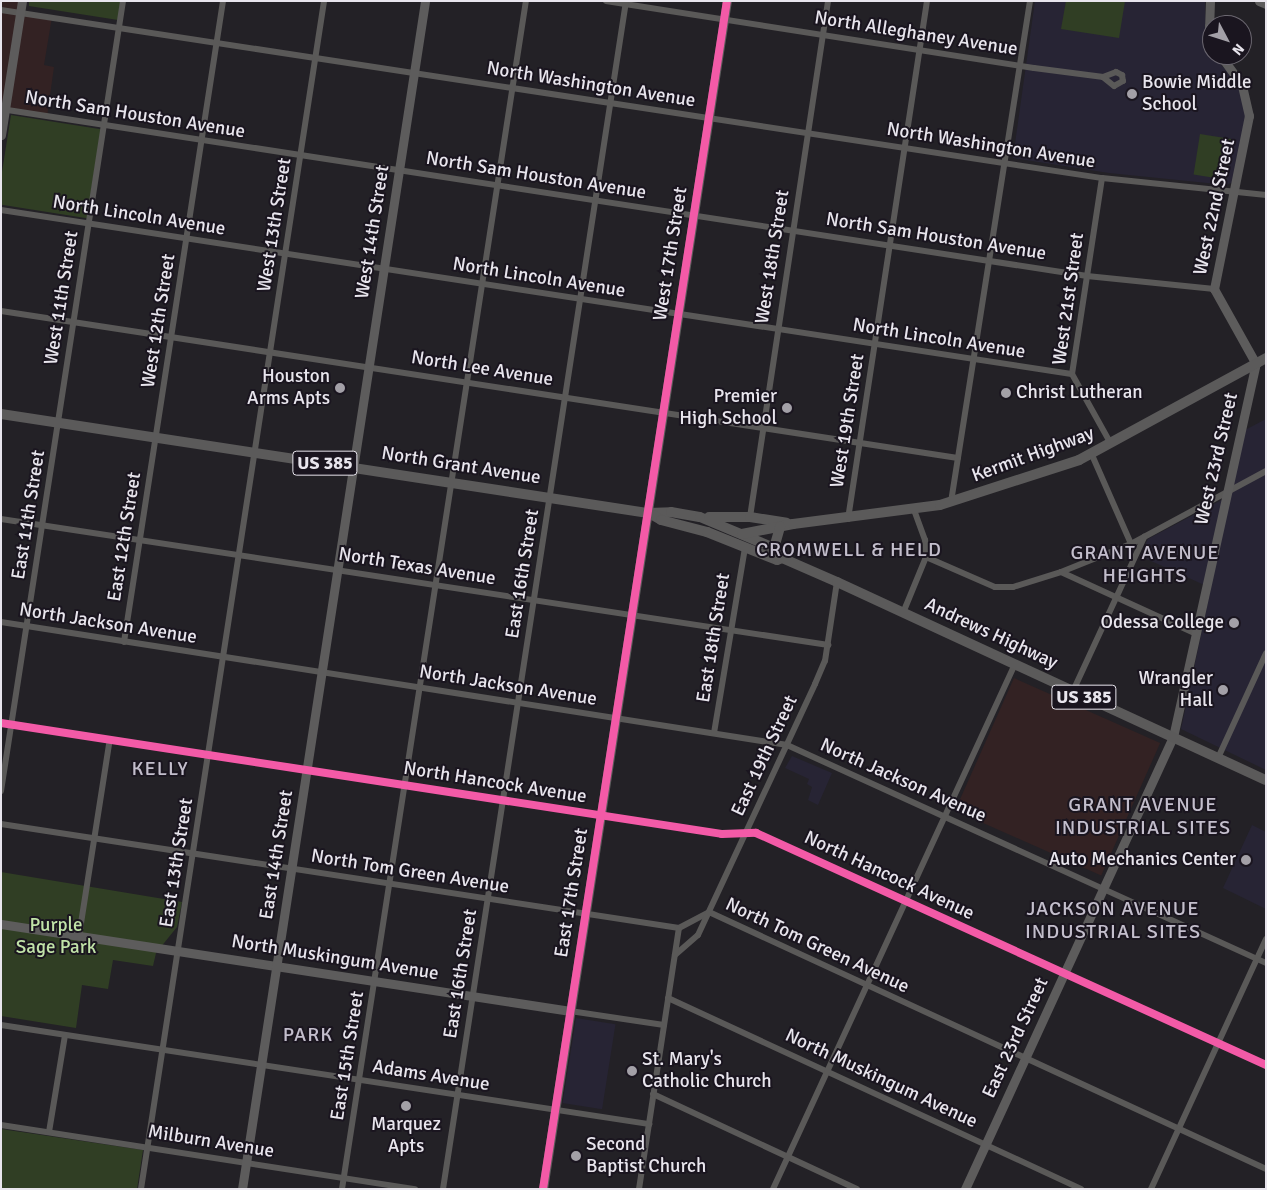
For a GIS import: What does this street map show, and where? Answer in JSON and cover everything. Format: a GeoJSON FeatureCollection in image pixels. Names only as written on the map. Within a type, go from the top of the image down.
{"type":"FeatureCollection","features":[{"type":"Feature","properties":{"kind":"main road","name":"Kermit Highway"},"geometry":{"type":"LineString","coordinates":[[721,537],[793,524],[914,510],[951,502],[1092,455],[1266,358]]}},
{"type":"Feature","properties":{"kind":"main road","name":"North Grant Avenue"},"geometry":{"type":"LineString","coordinates":[[1,414],[550,498],[648,512],[671,512],[700,517]]}},
{"type":"Feature","properties":{"kind":"main road","name":"North Grant Avenue"},"geometry":{"type":"LineString","coordinates":[[648,512],[661,520],[721,537]]}},
{"type":"Feature","properties":{"kind":"main road","name":"Kermit Highway"},"geometry":{"type":"LineString","coordinates":[[700,517],[750,517],[793,524]]}},
{"type":"Feature","properties":{"kind":"main road","name":"Andrews Highway"},"geometry":{"type":"LineString","coordinates":[[700,517],[774,548],[782,558],[904,612],[1266,780]]}},
{"type":"Feature","properties":{"kind":"main road"},"geometry":{"type":"LineString","coordinates":[[774,548],[780,527]]}},
{"type":"Feature","properties":{"kind":"main road","name":"Andrews Highway"},"geometry":{"type":"LineString","coordinates":[[721,537],[777,560],[782,558]]}},
{"type":"Feature","properties":{"kind":"street"},"geometry":{"type":"LineString","coordinates":[[1,136],[3,110],[22,1]]}},
{"type":"Feature","properties":{"kind":"street","name":"West 11th Street"},"geometry":{"type":"LineString","coordinates":[[58,422],[123,1]]}},
{"type":"Feature","properties":{"kind":"street","name":"West 12th Street"},"geometry":{"type":"LineString","coordinates":[[156,437],[223,1]]}},
{"type":"Feature","properties":{"kind":"street","name":"West 13th Street"},"geometry":{"type":"LineString","coordinates":[[255,452],[324,1]]}},
{"type":"Feature","properties":{"kind":"street","name":"West 14th Street"},"geometry":{"type":"LineString","coordinates":[[353,467],[425,1]]}},
{"type":"Feature","properties":{"kind":"street","name":"East 15th Street"},"geometry":{"type":"LineString","coordinates":[[342,1189],[526,1]]}},
{"type":"Feature","properties":{"kind":"street","name":"North Alleghaney Avenue"},"geometry":{"type":"LineString","coordinates":[[606,1],[1020,66],[1102,77]]}},
{"type":"Feature","properties":{"kind":"street","name":"West 17th Street"},"geometry":{"type":"LineString","coordinates":[[648,512],[727,1]]}},
{"type":"Feature","properties":{"kind":"street","name":"West 18th Street"},"geometry":{"type":"LineString","coordinates":[[750,517],[828,1]]}},
{"type":"Feature","properties":{"kind":"street","name":"West 19th Street"},"geometry":{"type":"LineString","coordinates":[[848,519],[928,1]]}},
{"type":"Feature","properties":{"kind":"street"},"geometry":{"type":"LineString","coordinates":[[951,502],[1030,1]]}},
{"type":"Feature","properties":{"kind":"street"},"geometry":{"type":"LineString","coordinates":[[1209,15],[1210,1]]}},
{"type":"Feature","properties":{"kind":"street"},"geometry":{"type":"LineString","coordinates":[[1259,1],[1266,4]]}},
{"type":"Feature","properties":{"kind":"street","name":"East 16th Street"},"geometry":{"type":"LineString","coordinates":[[443,1189],[626,3]]}},
{"type":"Feature","properties":{"kind":"street","name":"North Washington Avenue"},"geometry":{"type":"LineString","coordinates":[[1,10],[1102,178],[1266,195]]}},
{"type":"Feature","properties":{"kind":"street","name":"West 22nd Street"},"geometry":{"type":"LineString","coordinates":[[1227,65],[1242,85],[1248,105],[1248,126],[1236,192],[1214,289],[1256,364]]}},
{"type":"Feature","properties":{"kind":"street","name":"North Sam Houston Avenue"},"geometry":{"type":"LineString","coordinates":[[3,110],[1087,276],[1214,289]]}},
{"type":"Feature","properties":{"kind":"street","name":"West 21st Street"},"geometry":{"type":"LineString","coordinates":[[1102,178],[1072,374],[1111,444]]}},
{"type":"Feature","properties":{"kind":"street","name":"North Lincoln Avenue"},"geometry":{"type":"LineString","coordinates":[[1,210],[1072,374]]}},
{"type":"Feature","properties":{"kind":"street","name":"North Lee Avenue"},"geometry":{"type":"LineString","coordinates":[[1,311],[958,458]]}},
{"type":"Feature","properties":{"kind":"street","name":"West 23rd Street"},"geometry":{"type":"LineString","coordinates":[[1173,738],[1225,493],[1256,364]]}},
{"type":"Feature","properties":{"kind":"street","name":"East 11th Street"},"geometry":{"type":"LineString","coordinates":[[1,790],[58,422]]}},
{"type":"Feature","properties":{"kind":"street","name":"East 12th Street"},"geometry":{"type":"LineString","coordinates":[[124,642],[156,437]]}},
{"type":"Feature","properties":{"kind":"street","name":"East 13th Street"},"geometry":{"type":"LineString","coordinates":[[142,1189],[255,452]]}},
{"type":"Feature","properties":{"kind":"street"},"geometry":{"type":"LineString","coordinates":[[1092,455],[1131,544]]}},
{"type":"Feature","properties":{"kind":"street","name":"East 14th Street"},"geometry":{"type":"LineString","coordinates":[[242,1189],[353,467]]}},
{"type":"Feature","properties":{"kind":"street"},"geometry":{"type":"LineString","coordinates":[[926,556],[1001,588],[1061,572],[1131,544],[1266,471]]}},
{"type":"Feature","properties":{"kind":"street"},"geometry":{"type":"LineString","coordinates":[[904,612],[926,556],[925,540],[914,510]]}},
{"type":"Feature","properties":{"kind":"street","name":"East 17th Street"},"geometry":{"type":"LineString","coordinates":[[543,1189],[648,512]]}},
{"type":"Feature","properties":{"kind":"street","name":"North Texas Avenue"},"geometry":{"type":"LineString","coordinates":[[1,519],[828,645]]}},
{"type":"Feature","properties":{"kind":"street"},"geometry":{"type":"LineString","coordinates":[[1073,692],[1144,537]]}},
{"type":"Feature","properties":{"kind":"street","name":"East 18th Street"},"geometry":{"type":"LineString","coordinates":[[714,733],[745,547]]}},
{"type":"Feature","properties":{"kind":"street"},"geometry":{"type":"LineString","coordinates":[[1061,572],[1194,633]]}},
{"type":"Feature","properties":{"kind":"street","name":"East 19th Street"},"geometry":{"type":"LineString","coordinates":[[675,955],[698,935],[822,668],[828,645],[837,582]]}},
{"type":"Feature","properties":{"kind":"street","name":"North Jackson Avenue"},"geometry":{"type":"LineString","coordinates":[[1,622],[787,745],[1266,963]]}},
{"type":"Feature","properties":{"kind":"street"},"geometry":{"type":"LineString","coordinates":[[1218,758],[1266,654]]}},
{"type":"Feature","properties":{"kind":"street"},"geometry":{"type":"LineString","coordinates":[[773,1189],[1015,664]]}},
{"type":"Feature","properties":{"kind":"street","name":"North Hancock Avenue"},"geometry":{"type":"LineString","coordinates":[[1,723],[722,834],[756,833],[1266,1065]]}},
{"type":"Feature","properties":{"kind":"street","name":"East 23rd Street"},"geometry":{"type":"LineString","coordinates":[[965,1189],[1173,738]]}},
{"type":"Feature","properties":{"kind":"street"},"geometry":{"type":"LineString","coordinates":[[78,936],[110,740]]}},
{"type":"Feature","properties":{"kind":"street","name":"North Tom Green Avenue"},"geometry":{"type":"LineString","coordinates":[[1,824],[679,928],[709,912],[1266,1169]]}},
{"type":"Feature","properties":{"kind":"street","name":"North Muskingum Avenue"},"geometry":{"type":"LineString","coordinates":[[1,924],[664,1025]]}},
{"type":"Feature","properties":{"kind":"street"},"geometry":{"type":"LineString","coordinates":[[639,1189],[679,928]]}},
{"type":"Feature","properties":{"kind":"street"},"geometry":{"type":"LineString","coordinates":[[1151,1189],[1266,939]]}},
{"type":"Feature","properties":{"kind":"street","name":"North Muskingum Avenue"},"geometry":{"type":"LineString","coordinates":[[668,998],[1081,1189]]}},
{"type":"Feature","properties":{"kind":"street","name":"Adams Avenue"},"geometry":{"type":"LineString","coordinates":[[1,1025],[648,1124]]}},
{"type":"Feature","properties":{"kind":"street"},"geometry":{"type":"LineString","coordinates":[[49,1132],[65,1034]]}},
{"type":"Feature","properties":{"kind":"street"},"geometry":{"type":"LineString","coordinates":[[653,1094],[858,1189]]}},
{"type":"Feature","properties":{"kind":"street","name":"Milburn Avenue"},"geometry":{"type":"LineString","coordinates":[[1,1125],[415,1189]]}},
{"type":"Feature","properties":{"kind":"shaded area"},"geometry":{"type":"Polygon","coordinates":[[[1,1],[22,1],[21,13],[52,17],[44,65],[54,67],[47,117],[5,111],[1,136],[1,1]]]}},
{"type":"Feature","properties":{"kind":"shaded area","name":"Bowie Middle School"},"geometry":{"type":"Polygon","coordinates":[[[1035,1],[1205,1],[1205,15],[1202,15],[1202,65],[1221,65],[1236,81],[1247,107],[1233,182],[1227,185],[1109,173],[1013,158],[1035,1]]]}},
{"type":"Feature","properties":{"kind":"shaded area","name":"Odessa College"},"geometry":{"type":"Polygon","coordinates":[[[1266,419],[1266,770],[1181,729],[1211,588],[1140,556],[1148,539],[1231,495],[1245,430],[1266,419]]]}},
{"type":"Feature","properties":{"kind":"shaded area"},"geometry":{"type":"Polygon","coordinates":[[[1014,678],[1160,743],[1101,876],[955,810],[1014,678]]]}},
{"type":"Feature","properties":{"kind":"shaded area"},"geometry":{"type":"Polygon","coordinates":[[[792,756],[832,773],[818,805],[808,800],[812,787],[807,784],[809,779],[785,768],[792,756]]]}},
{"type":"Feature","properties":{"kind":"shaded area"},"geometry":{"type":"Polygon","coordinates":[[[1252,825],[1266,832],[1266,909],[1223,888],[1252,825]]]}},
{"type":"Feature","properties":{"kind":"shaded area"},"geometry":{"type":"Polygon","coordinates":[[[576,1018],[616,1024],[602,1109],[563,1103],[576,1018]]]}},
{"type":"Feature","properties":{"kind":"green space"},"geometry":{"type":"Polygon","coordinates":[[[29,1],[121,1],[118,20],[29,6],[29,1]]]}},
{"type":"Feature","properties":{"kind":"green space"},"geometry":{"type":"Polygon","coordinates":[[[1066,1],[1125,1],[1119,38],[1061,29],[1066,1]]]}},
{"type":"Feature","properties":{"kind":"green space"},"geometry":{"type":"Polygon","coordinates":[[[11,115],[101,129],[87,218],[1,205],[1,178],[11,115]]]}},
{"type":"Feature","properties":{"kind":"green space"},"geometry":{"type":"Polygon","coordinates":[[[1200,134],[1233,139],[1226,180],[1194,174],[1200,134]]]}},
{"type":"Feature","properties":{"kind":"green space","name":"Purple Sage Park"},"geometry":{"type":"Polygon","coordinates":[[[1,872],[182,902],[177,927],[156,953],[153,966],[113,960],[108,989],[82,985],[76,1028],[1,1016],[1,872]]]}},
{"type":"Feature","properties":{"kind":"green space"},"geometry":{"type":"Polygon","coordinates":[[[1,1129],[143,1150],[137,1189],[1,1189],[1,1129]]]}},
{"type":"Feature","properties":{"kind":"cycle path"},"geometry":{"type":"LineString","coordinates":[[543,1189],[727,1]]}},
{"type":"Feature","properties":{"kind":"cycle path"},"geometry":{"type":"LineString","coordinates":[[1,723],[722,834],[756,833],[1266,1065]]}},
{"type":"Feature","properties":{"kind":"place","name":"Bowie Middle School"},"geometry":{"type":"Point","coordinates":[1132,94]}},
{"type":"Feature","properties":{"kind":"place","name":"Houston Arms Apts"},"geometry":{"type":"Point","coordinates":[340,388]}},
{"type":"Feature","properties":{"kind":"place","name":"Christ Lutheran"},"geometry":{"type":"Point","coordinates":[1006,393]}},
{"type":"Feature","properties":{"kind":"place","name":"Premier High School"},"geometry":{"type":"Point","coordinates":[787,408]}},
{"type":"Feature","properties":{"kind":"place","name":"Odessa College"},"geometry":{"type":"Point","coordinates":[1234,623]}},
{"type":"Feature","properties":{"kind":"place","name":"Wrangler Hall"},"geometry":{"type":"Point","coordinates":[1223,690]}},
{"type":"Feature","properties":{"kind":"place","name":"Auto Mechanics Center"},"geometry":{"type":"Point","coordinates":[1246,860]}},
{"type":"Feature","properties":{"kind":"place","name":"St. Mary's Catholic Church"},"geometry":{"type":"Point","coordinates":[632,1071]}},
{"type":"Feature","properties":{"kind":"place","name":"Marquez Apts"},"geometry":{"type":"Point","coordinates":[406,1106]}},
{"type":"Feature","properties":{"kind":"place","name":"Second Baptist Church"},"geometry":{"type":"Point","coordinates":[576,1156]}},
{"type":"Feature","properties":{"kind":"district","name":"CROMWELL & HELD"},"geometry":{"type":"Point","coordinates":[849,549]}},
{"type":"Feature","properties":{"kind":"district","name":"GRANT AVENUE HEIGHTS"},"geometry":{"type":"Point","coordinates":[1145,564]}},
{"type":"Feature","properties":{"kind":"district","name":"KELLY"},"geometry":{"type":"Point","coordinates":[160,768]}},
{"type":"Feature","properties":{"kind":"district","name":"GRANT AVENUE INDUSTRIAL SITES"},"geometry":{"type":"Point","coordinates":[1143,816]}},
{"type":"Feature","properties":{"kind":"district","name":"JACKSON AVENUE INDUSTRIAL SITES"},"geometry":{"type":"Point","coordinates":[1113,920]}},
{"type":"Feature","properties":{"kind":"district","name":"PARK"},"geometry":{"type":"Point","coordinates":[308,1034]}}]}
